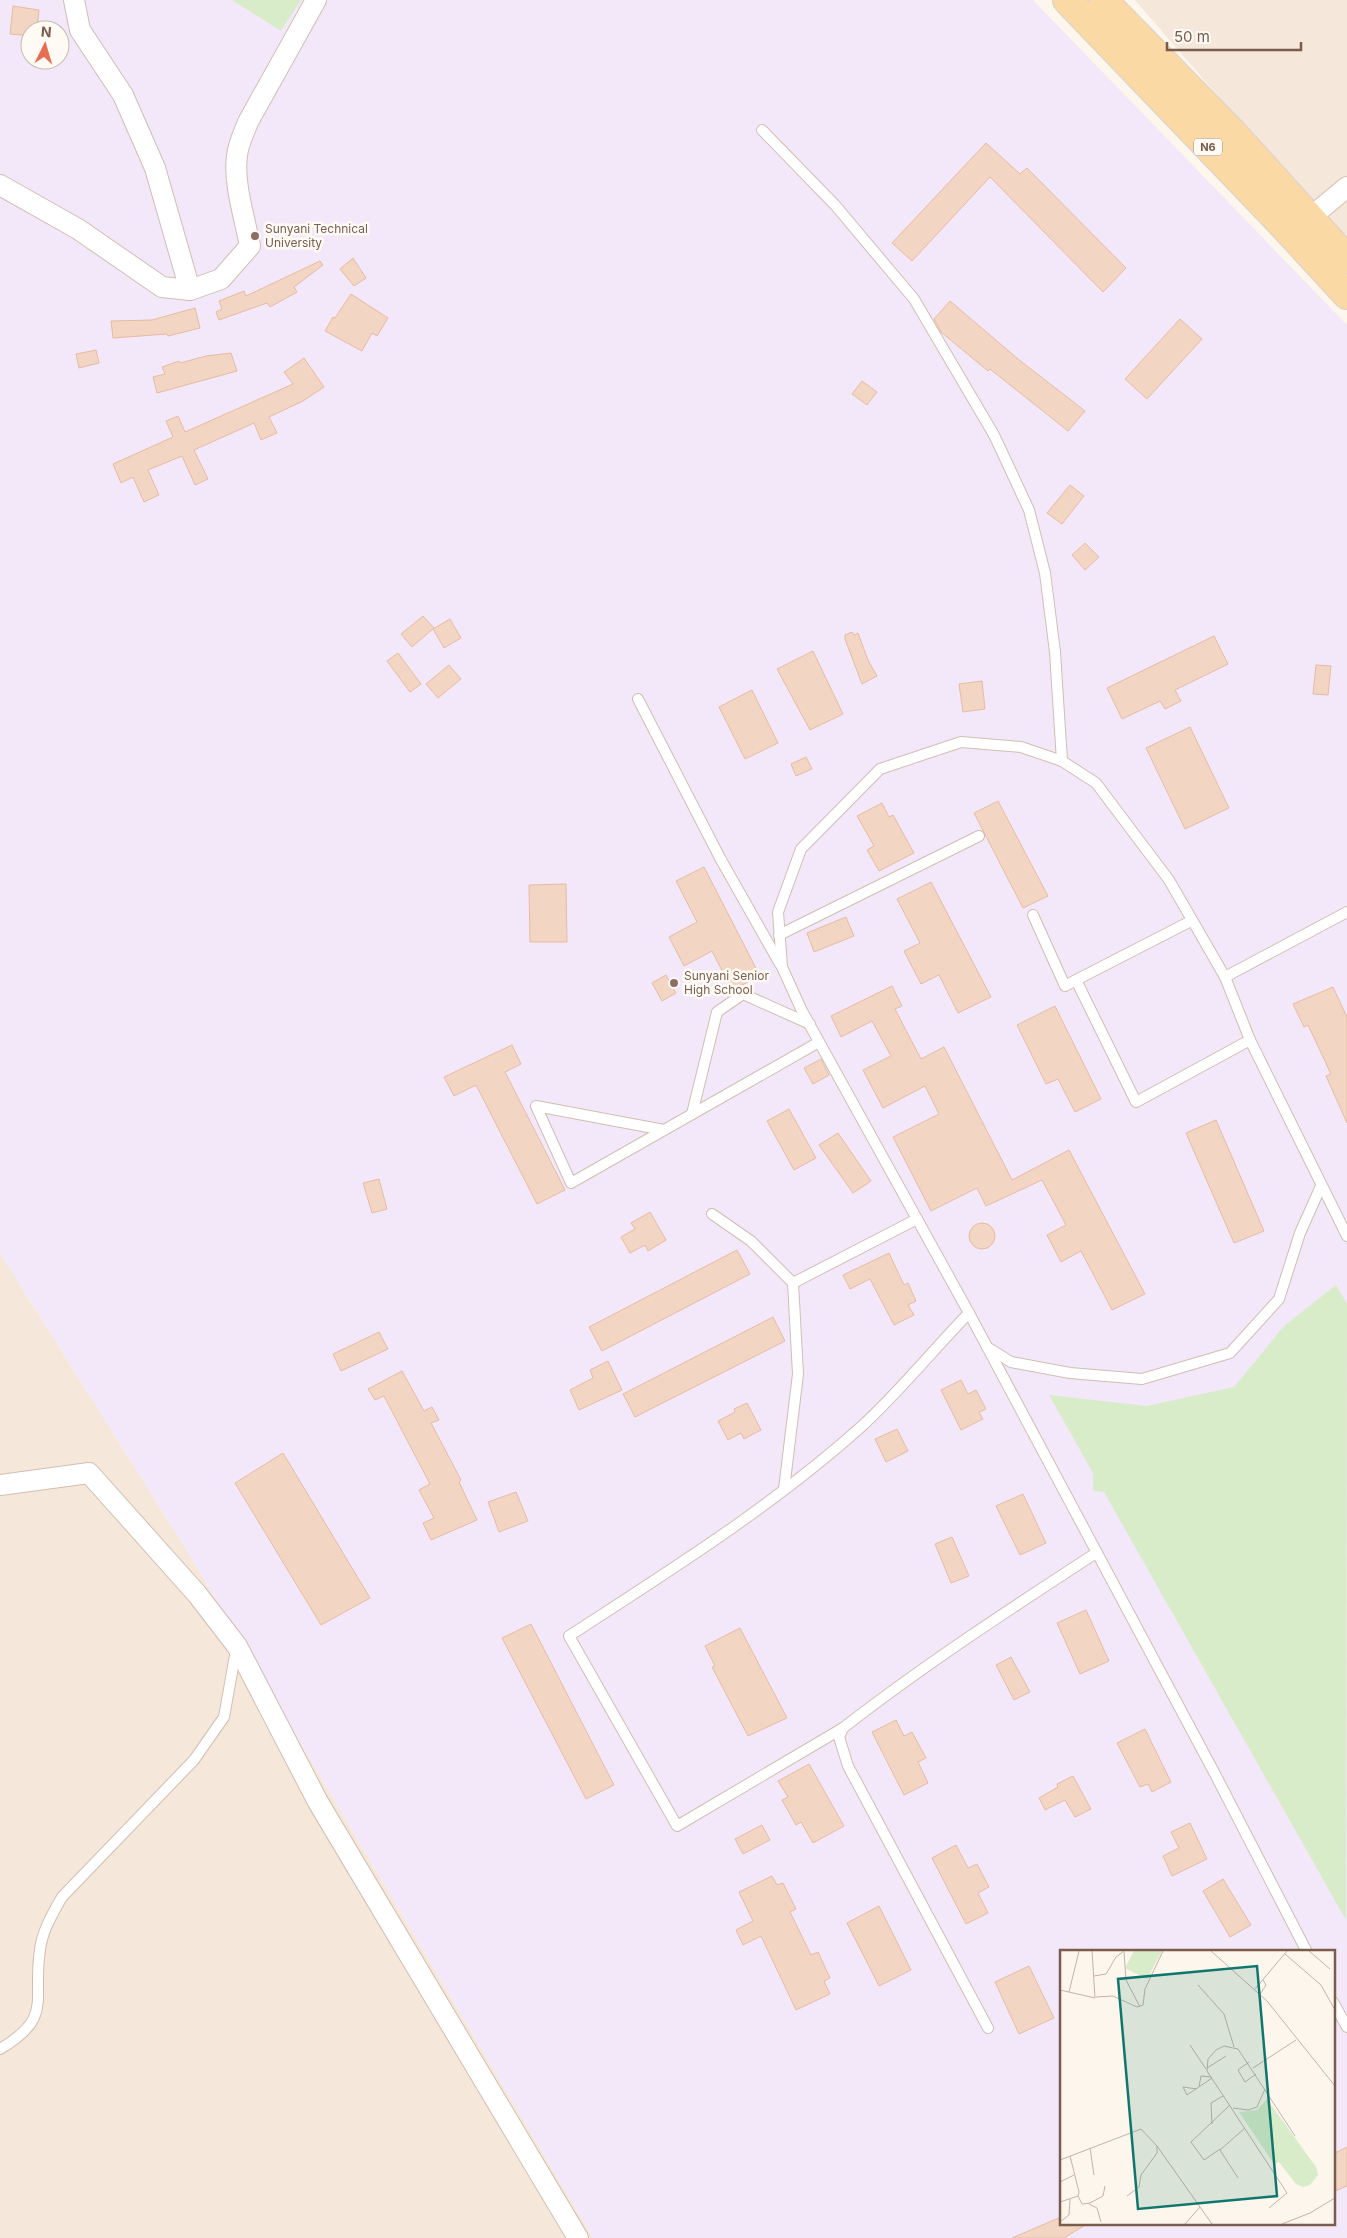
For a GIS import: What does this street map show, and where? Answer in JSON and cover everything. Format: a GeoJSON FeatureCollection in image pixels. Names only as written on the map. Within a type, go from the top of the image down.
{"type":"FeatureCollection","features":[{"type":"Feature","properties":{"kind":"main road","name":"N6"},"geometry":{"type":"LineString","coordinates":[[1067,0],[1346,290]]}},
{"type":"Feature","properties":{"kind":"main road","name":"N6"},"geometry":{"type":"LineString","coordinates":[[1103,0],[1235,135],[1347,259]]}},
{"type":"Feature","properties":{"kind":"street"},"geometry":{"type":"LineString","coordinates":[[74,0],[80,30],[123,95],[155,168],[190,290]]}},
{"type":"Feature","properties":{"kind":"street"},"geometry":{"type":"LineString","coordinates":[[0,185],[78,229],[162,287],[190,290],[221,279],[250,246],[238,180],[236,156],[248,122],[316,0]]}},
{"type":"Feature","properties":{"kind":"street"},"geometry":{"type":"LineString","coordinates":[[1311,217],[1347,187]]}},
{"type":"Feature","properties":{"kind":"street"},"geometry":{"type":"LineString","coordinates":[[0,1485],[89,1473],[197,1594],[237,1646],[318,1802],[578,2238]]}},
{"type":"Feature","properties":{"kind":"lane"},"geometry":{"type":"LineString","coordinates":[[762,130],[835,205],[914,299],[994,435],[1029,510],[1045,573],[1055,652],[1062,761]]}},
{"type":"Feature","properties":{"kind":"lane"},"geometry":{"type":"LineString","coordinates":[[638,699],[720,858],[782,967],[810,1024],[969,1313],[1305,1950]]}},
{"type":"Feature","properties":{"kind":"lane"},"geometry":{"type":"LineString","coordinates":[[782,967],[778,912],[801,849],[880,768],[961,742],[1021,747],[1062,761],[1096,783],[1169,880],[1225,977],[1250,1040],[1347,1236]]}},
{"type":"Feature","properties":{"kind":"lane"},"geometry":{"type":"LineString","coordinates":[[779,935],[979,836]]}},
{"type":"Feature","properties":{"kind":"lane"},"geometry":{"type":"LineString","coordinates":[[1225,977],[1347,912]]}},
{"type":"Feature","properties":{"kind":"lane"},"geometry":{"type":"LineString","coordinates":[[1033,915],[1065,986],[1191,921]]}},
{"type":"Feature","properties":{"kind":"lane"},"geometry":{"type":"LineString","coordinates":[[1076,980],[1136,1102],[1250,1040]]}},
{"type":"Feature","properties":{"kind":"lane"},"geometry":{"type":"LineString","coordinates":[[692,1114],[717,1012],[743,994],[810,1024]]}},
{"type":"Feature","properties":{"kind":"lane"},"geometry":{"type":"LineString","coordinates":[[664,1130],[536,1106],[570,1183],[664,1130],[692,1114],[820,1042]]}},
{"type":"Feature","properties":{"kind":"lane"},"geometry":{"type":"LineString","coordinates":[[987,1347],[1011,1362],[1070,1373],[1142,1378],[1230,1353],[1280,1298],[1300,1233],[1321,1186]]}},
{"type":"Feature","properties":{"kind":"lane"},"geometry":{"type":"LineString","coordinates":[[712,1214],[751,1241],[793,1283],[798,1374],[784,1489]]}},
{"type":"Feature","properties":{"kind":"lane"},"geometry":{"type":"LineString","coordinates":[[793,1283],[916,1219]]}},
{"type":"Feature","properties":{"kind":"lane"},"geometry":{"type":"LineString","coordinates":[[969,1313],[863,1425],[784,1489],[660,1578],[569,1636],[677,1826],[843,1728],[988,1623],[1096,1553]]}},
{"type":"Feature","properties":{"kind":"lane"},"geometry":{"type":"LineString","coordinates":[[0,2049],[28,2030],[38,2010],[40,1949],[49,1919],[62,1896],[194,1760],[224,1718],[237,1646]]}},
{"type":"Feature","properties":{"kind":"lane"},"geometry":{"type":"LineString","coordinates":[[843,1728],[839,1737],[848,1766],[988,2028]]}},
{"type":"Feature","properties":{"kind":"lane"},"geometry":{"type":"LineString","coordinates":[[1334,2004],[1347,2027]]}},
{"type":"Feature","properties":{"kind":"shaded area","name":"Sunyani Senior High School"},"geometry":{"type":"Polygon","coordinates":[[[0,0],[1033,0],[1347,325],[1347,2238],[593,2238],[186,1549],[0,1253],[0,0]]]}},
{"type":"Feature","properties":{"kind":"shaded area"},"geometry":{"type":"Polygon","coordinates":[[[1135,0],[1347,0],[1347,246],[1135,0]]]}},
{"type":"Feature","properties":{"kind":"shaded area"},"geometry":{"type":"Polygon","coordinates":[[[0,1253],[186,1549],[593,2238],[0,2238],[0,1253]]]}},
{"type":"Feature","properties":{"kind":"green space"},"geometry":{"type":"Polygon","coordinates":[[[232,0],[301,0],[281,31],[232,0]]]}},
{"type":"Feature","properties":{"kind":"green space"},"geometry":{"type":"Polygon","coordinates":[[[1336,1285],[1347,1304],[1346,1920],[1104,1492],[1093,1491],[1093,1473],[1049,1395],[1147,1406],[1234,1387],[1284,1326],[1336,1285]]]}},
{"type":"Feature","properties":{"kind":"building"},"geometry":{"type":"Polygon","coordinates":[[[13,6],[39,10],[38,20],[20,20],[20,35],[10,34],[13,6]]]}},
{"type":"Feature","properties":{"kind":"building"},"geometry":{"type":"Polygon","coordinates":[[[986,143],[1020,174],[1027,168],[1126,268],[1103,292],[990,177],[912,261],[892,243],[986,143]]]}},
{"type":"Feature","properties":{"kind":"building"},"geometry":{"type":"Polygon","coordinates":[[[353,258],[366,278],[354,286],[340,269],[353,258]]]}},
{"type":"Feature","properties":{"kind":"building"},"geometry":{"type":"Polygon","coordinates":[[[320,261],[323,265],[294,287],[297,292],[270,307],[267,303],[219,320],[216,312],[222,309],[219,301],[244,291],[246,296],[320,261]]]}},
{"type":"Feature","properties":{"kind":"building"},"geometry":{"type":"Polygon","coordinates":[[[351,294],[388,318],[377,336],[372,333],[362,351],[325,331],[333,317],[335,318],[351,294]]]}},
{"type":"Feature","properties":{"kind":"building"},"geometry":{"type":"Polygon","coordinates":[[[950,301],[1018,359],[1085,411],[1068,431],[990,369],[988,371],[941,332],[934,319],[950,301]]]}},
{"type":"Feature","properties":{"kind":"building"},"geometry":{"type":"Polygon","coordinates":[[[195,308],[200,328],[168,336],[167,334],[113,338],[111,321],[152,320],[195,308]]]}},
{"type":"Feature","properties":{"kind":"building"},"geometry":{"type":"Polygon","coordinates":[[[1180,319],[1202,339],[1147,399],[1125,379],[1180,319]]]}},
{"type":"Feature","properties":{"kind":"building"},"geometry":{"type":"Polygon","coordinates":[[[96,350],[99,363],[79,368],[76,354],[96,350]]]}},
{"type":"Feature","properties":{"kind":"building"},"geometry":{"type":"Polygon","coordinates":[[[231,353],[237,371],[157,393],[153,377],[165,374],[162,367],[179,361],[180,363],[206,356],[231,353]]]}},
{"type":"Feature","properties":{"kind":"building"},"geometry":{"type":"Polygon","coordinates":[[[304,358],[324,387],[303,401],[269,417],[277,433],[261,440],[254,423],[194,450],[208,479],[195,485],[182,456],[148,470],[159,495],[144,502],[133,477],[121,483],[113,464],[173,437],[166,421],[178,416],[185,432],[293,384],[284,372],[304,358]]]}},
{"type":"Feature","properties":{"kind":"building"},"geometry":{"type":"Polygon","coordinates":[[[862,381],[877,392],[867,405],[852,394],[862,381]]]}},
{"type":"Feature","properties":{"kind":"building"},"geometry":{"type":"Polygon","coordinates":[[[1070,485],[1084,496],[1062,524],[1047,513],[1070,485]]]}},
{"type":"Feature","properties":{"kind":"building"},"geometry":{"type":"Polygon","coordinates":[[[1085,543],[1099,557],[1085,570],[1072,555],[1085,543]]]}},
{"type":"Feature","properties":{"kind":"building"},"geometry":{"type":"Polygon","coordinates":[[[423,616],[434,628],[412,647],[401,634],[423,616]]]}},
{"type":"Feature","properties":{"kind":"building"},"geometry":{"type":"Polygon","coordinates":[[[450,619],[461,638],[444,648],[433,629],[450,619]]]}},
{"type":"Feature","properties":{"kind":"building"},"geometry":{"type":"Polygon","coordinates":[[[852,632],[854,635],[858,633],[868,660],[877,676],[862,684],[845,639],[845,635],[852,632]]]}},
{"type":"Feature","properties":{"kind":"building"},"geometry":{"type":"Polygon","coordinates":[[[1214,636],[1228,664],[1175,690],[1181,701],[1165,709],[1160,701],[1122,719],[1107,688],[1214,636]]]}},
{"type":"Feature","properties":{"kind":"building"},"geometry":{"type":"Polygon","coordinates":[[[813,651],[843,714],[810,730],[777,669],[813,651]]]}},
{"type":"Feature","properties":{"kind":"building"},"geometry":{"type":"Polygon","coordinates":[[[398,653],[421,684],[410,692],[387,661],[398,653]]]}},
{"type":"Feature","properties":{"kind":"building"},"geometry":{"type":"Polygon","coordinates":[[[449,665],[461,679],[438,698],[426,684],[449,665]]]}},
{"type":"Feature","properties":{"kind":"building"},"geometry":{"type":"Polygon","coordinates":[[[1316,665],[1331,666],[1328,695],[1313,694],[1316,665]]]}},
{"type":"Feature","properties":{"kind":"building"},"geometry":{"type":"Polygon","coordinates":[[[982,681],[985,709],[963,712],[959,684],[982,681]]]}},
{"type":"Feature","properties":{"kind":"building"},"geometry":{"type":"Polygon","coordinates":[[[752,690],[778,743],[745,759],[719,707],[752,690]]]}},
{"type":"Feature","properties":{"kind":"building"},"geometry":{"type":"Polygon","coordinates":[[[1190,727],[1229,808],[1185,829],[1146,748],[1190,727]]]}},
{"type":"Feature","properties":{"kind":"building"},"geometry":{"type":"Polygon","coordinates":[[[806,757],[812,769],[796,776],[791,764],[806,757]]]}},
{"type":"Feature","properties":{"kind":"building"},"geometry":{"type":"Polygon","coordinates":[[[998,801],[1048,896],[1023,908],[974,813],[998,801]]]}},
{"type":"Feature","properties":{"kind":"building"},"geometry":{"type":"Polygon","coordinates":[[[882,803],[889,817],[893,815],[914,853],[879,871],[867,850],[874,846],[857,816],[882,803]]]}},
{"type":"Feature","properties":{"kind":"building"},"geometry":{"type":"Polygon","coordinates":[[[704,867],[760,976],[732,990],[712,951],[684,966],[669,937],[697,922],[676,881],[704,867]]]}},
{"type":"Feature","properties":{"kind":"building"},"geometry":{"type":"Polygon","coordinates":[[[931,882],[991,997],[958,1013],[939,975],[921,984],[904,951],[920,943],[897,899],[931,882]]]}},
{"type":"Feature","properties":{"kind":"building"},"geometry":{"type":"Polygon","coordinates":[[[566,884],[567,942],[530,942],[529,885],[566,884]]]}},
{"type":"Feature","properties":{"kind":"building"},"geometry":{"type":"Polygon","coordinates":[[[846,917],[854,936],[814,952],[807,933],[846,917]]]}},
{"type":"Feature","properties":{"kind":"building"},"geometry":{"type":"Polygon","coordinates":[[[666,975],[676,993],[662,1001],[652,983],[666,975]]]}},
{"type":"Feature","properties":{"kind":"building"},"geometry":{"type":"Polygon","coordinates":[[[892,986],[902,1006],[895,1009],[921,1059],[944,1047],[1012,1180],[1069,1150],[1145,1294],[1112,1310],[1081,1251],[1061,1262],[1047,1235],[1066,1225],[1042,1180],[986,1206],[977,1188],[931,1211],[893,1137],[939,1114],[925,1086],[883,1108],[863,1070],[891,1056],[872,1021],[841,1037],[831,1016],[892,986]]]}},
{"type":"Feature","properties":{"kind":"building"},"geometry":{"type":"Polygon","coordinates":[[[1333,987],[1347,1017],[1347,1123],[1326,1076],[1331,1074],[1308,1025],[1304,1027],[1293,1004],[1333,987]]]}},
{"type":"Feature","properties":{"kind":"building"},"geometry":{"type":"Polygon","coordinates":[[[1055,1006],[1101,1099],[1075,1112],[1058,1079],[1046,1084],[1017,1025],[1055,1006]]]}},
{"type":"Feature","properties":{"kind":"building"},"geometry":{"type":"Polygon","coordinates":[[[512,1045],[521,1064],[505,1072],[565,1190],[537,1204],[476,1085],[454,1096],[444,1077],[512,1045]]]}},
{"type":"Feature","properties":{"kind":"building"},"geometry":{"type":"Polygon","coordinates":[[[821,1059],[829,1075],[813,1084],[804,1068],[821,1059]]]}},
{"type":"Feature","properties":{"kind":"building"},"geometry":{"type":"Polygon","coordinates":[[[789,1109],[816,1158],[794,1170],[767,1121],[789,1109]]]}},
{"type":"Feature","properties":{"kind":"building"},"geometry":{"type":"Polygon","coordinates":[[[1216,1120],[1264,1231],[1234,1243],[1186,1133],[1216,1120]]]}},
{"type":"Feature","properties":{"kind":"building"},"geometry":{"type":"Polygon","coordinates":[[[838,1133],[871,1181],[853,1193],[819,1145],[838,1133]]]}},
{"type":"Feature","properties":{"kind":"building"},"geometry":{"type":"Polygon","coordinates":[[[379,1179],[387,1209],[372,1213],[363,1183],[379,1179]]]}},
{"type":"Feature","properties":{"kind":"building"},"geometry":{"type":"Polygon","coordinates":[[[650,1212],[666,1240],[648,1251],[645,1245],[630,1253],[621,1237],[635,1229],[631,1223],[650,1212]]]}},
{"type":"Feature","properties":{"kind":"building"},"geometry":{"type":"Polygon","coordinates":[[[982,1223],[991,1227],[995,1236],[991,1245],[982,1249],[973,1245],[969,1236],[973,1227],[982,1223]]]}},
{"type":"Feature","properties":{"kind":"building"},"geometry":{"type":"Polygon","coordinates":[[[737,1250],[750,1274],[602,1351],[589,1327],[737,1250]]]}},
{"type":"Feature","properties":{"kind":"building"},"geometry":{"type":"Polygon","coordinates":[[[889,1253],[904,1285],[908,1283],[916,1301],[908,1305],[914,1315],[894,1325],[870,1279],[850,1289],[843,1275],[889,1253]]]}},
{"type":"Feature","properties":{"kind":"building"},"geometry":{"type":"Polygon","coordinates":[[[773,1317],[785,1341],[635,1417],[623,1394],[773,1317]]]}},
{"type":"Feature","properties":{"kind":"building"},"geometry":{"type":"Polygon","coordinates":[[[379,1332],[388,1349],[341,1371],[333,1354],[379,1332]]]}},
{"type":"Feature","properties":{"kind":"building"},"geometry":{"type":"Polygon","coordinates":[[[608,1361],[622,1390],[579,1410],[570,1390],[593,1378],[590,1370],[608,1361]]]}},
{"type":"Feature","properties":{"kind":"building"},"geometry":{"type":"Polygon","coordinates":[[[402,1371],[424,1411],[432,1407],[439,1420],[431,1423],[461,1480],[459,1482],[477,1520],[431,1540],[423,1523],[434,1518],[419,1490],[430,1484],[384,1396],[375,1400],[368,1389],[402,1371]]]}},
{"type":"Feature","properties":{"kind":"building"},"geometry":{"type":"Polygon","coordinates":[[[961,1380],[968,1394],[976,1390],[986,1409],[979,1412],[983,1419],[961,1430],[941,1390],[961,1380]]]}},
{"type":"Feature","properties":{"kind":"building"},"geometry":{"type":"Polygon","coordinates":[[[747,1403],[761,1430],[744,1439],[741,1433],[728,1440],[718,1421],[735,1412],[734,1409],[747,1403]]]}},
{"type":"Feature","properties":{"kind":"building"},"geometry":{"type":"Polygon","coordinates":[[[897,1429],[908,1451],[886,1462],[875,1439],[897,1429]]]}},
{"type":"Feature","properties":{"kind":"building"},"geometry":{"type":"Polygon","coordinates":[[[283,1453],[370,1598],[321,1625],[235,1483],[283,1453]]]}},
{"type":"Feature","properties":{"kind":"building"},"geometry":{"type":"Polygon","coordinates":[[[516,1492],[528,1521],[499,1532],[488,1502],[516,1492]]]}},
{"type":"Feature","properties":{"kind":"building"},"geometry":{"type":"Polygon","coordinates":[[[1023,1494],[1046,1543],[1020,1555],[996,1506],[1023,1494]]]}},
{"type":"Feature","properties":{"kind":"building"},"geometry":{"type":"Polygon","coordinates":[[[952,1537],[969,1576],[951,1583],[935,1544],[952,1537]]]}},
{"type":"Feature","properties":{"kind":"building"},"geometry":{"type":"Polygon","coordinates":[[[1086,1610],[1109,1661],[1080,1674],[1057,1623],[1086,1610]]]}},
{"type":"Feature","properties":{"kind":"building"},"geometry":{"type":"Polygon","coordinates":[[[531,1624],[614,1785],[586,1799],[502,1638],[531,1624]]]}},
{"type":"Feature","properties":{"kind":"building"},"geometry":{"type":"Polygon","coordinates":[[[740,1628],[787,1718],[748,1736],[712,1667],[715,1666],[705,1646],[740,1628]]]}},
{"type":"Feature","properties":{"kind":"building"},"geometry":{"type":"Polygon","coordinates":[[[1011,1657],[1030,1692],[1014,1700],[996,1665],[1011,1657]]]}},
{"type":"Feature","properties":{"kind":"building"},"geometry":{"type":"Polygon","coordinates":[[[896,1720],[904,1736],[912,1732],[926,1758],[918,1762],[928,1783],[904,1795],[872,1732],[896,1720]]]}},
{"type":"Feature","properties":{"kind":"building"},"geometry":{"type":"Polygon","coordinates":[[[1145,1729],[1171,1782],[1152,1792],[1148,1784],[1140,1787],[1117,1743],[1145,1729]]]}},
{"type":"Feature","properties":{"kind":"building"},"geometry":{"type":"Polygon","coordinates":[[[809,1764],[844,1826],[813,1843],[801,1822],[796,1825],[782,1800],[788,1797],[778,1781],[809,1764]]]}},
{"type":"Feature","properties":{"kind":"building"},"geometry":{"type":"Polygon","coordinates":[[[1073,1776],[1091,1809],[1075,1817],[1065,1800],[1045,1810],[1039,1798],[1058,1787],[1057,1784],[1073,1776]]]}},
{"type":"Feature","properties":{"kind":"building"},"geometry":{"type":"Polygon","coordinates":[[[1190,1823],[1207,1859],[1172,1876],[1163,1856],[1179,1848],[1171,1832],[1190,1823]]]}},
{"type":"Feature","properties":{"kind":"building"},"geometry":{"type":"Polygon","coordinates":[[[762,1825],[770,1840],[743,1854],[735,1839],[762,1825]]]}},
{"type":"Feature","properties":{"kind":"building"},"geometry":{"type":"Polygon","coordinates":[[[956,1845],[968,1868],[977,1864],[989,1887],[978,1893],[988,1913],[966,1924],[932,1858],[956,1845]]]}},
{"type":"Feature","properties":{"kind":"building"},"geometry":{"type":"Polygon","coordinates":[[[772,1876],[777,1885],[783,1883],[796,1909],[790,1912],[811,1955],[818,1952],[830,1978],[824,1981],[830,1994],[796,2010],[761,1936],[743,1945],[736,1930],[753,1921],[739,1892],[772,1876]]]}},
{"type":"Feature","properties":{"kind":"building"},"geometry":{"type":"Polygon","coordinates":[[[1223,1879],[1251,1925],[1230,1937],[1203,1891],[1223,1879]]]}},
{"type":"Feature","properties":{"kind":"building"},"geometry":{"type":"Polygon","coordinates":[[[879,1906],[911,1970],[879,1986],[847,1923],[879,1906]]]}},
{"type":"Feature","properties":{"kind":"building"},"geometry":{"type":"Polygon","coordinates":[[[1029,1966],[1054,2018],[1019,2034],[995,1982],[1029,1966]]]}},
{"type":"Feature","properties":{"kind":"building"},"geometry":{"type":"Polygon","coordinates":[[[1347,2147],[1347,2186],[1334,2192],[1334,2154],[1347,2147]]]}},
{"type":"Feature","properties":{"kind":"building"},"geometry":{"type":"Polygon","coordinates":[[[1060,2217],[1060,2226],[1084,2226],[1064,2238],[1012,2238],[1060,2217]]]}},
{"type":"Feature","properties":{"kind":"place","name":"Sunyani Technical University"},"geometry":{"type":"Point","coordinates":[255,236]}},
{"type":"Feature","properties":{"kind":"place","name":"Sunyani Senior High School"},"geometry":{"type":"Point","coordinates":[674,983]}}]}
